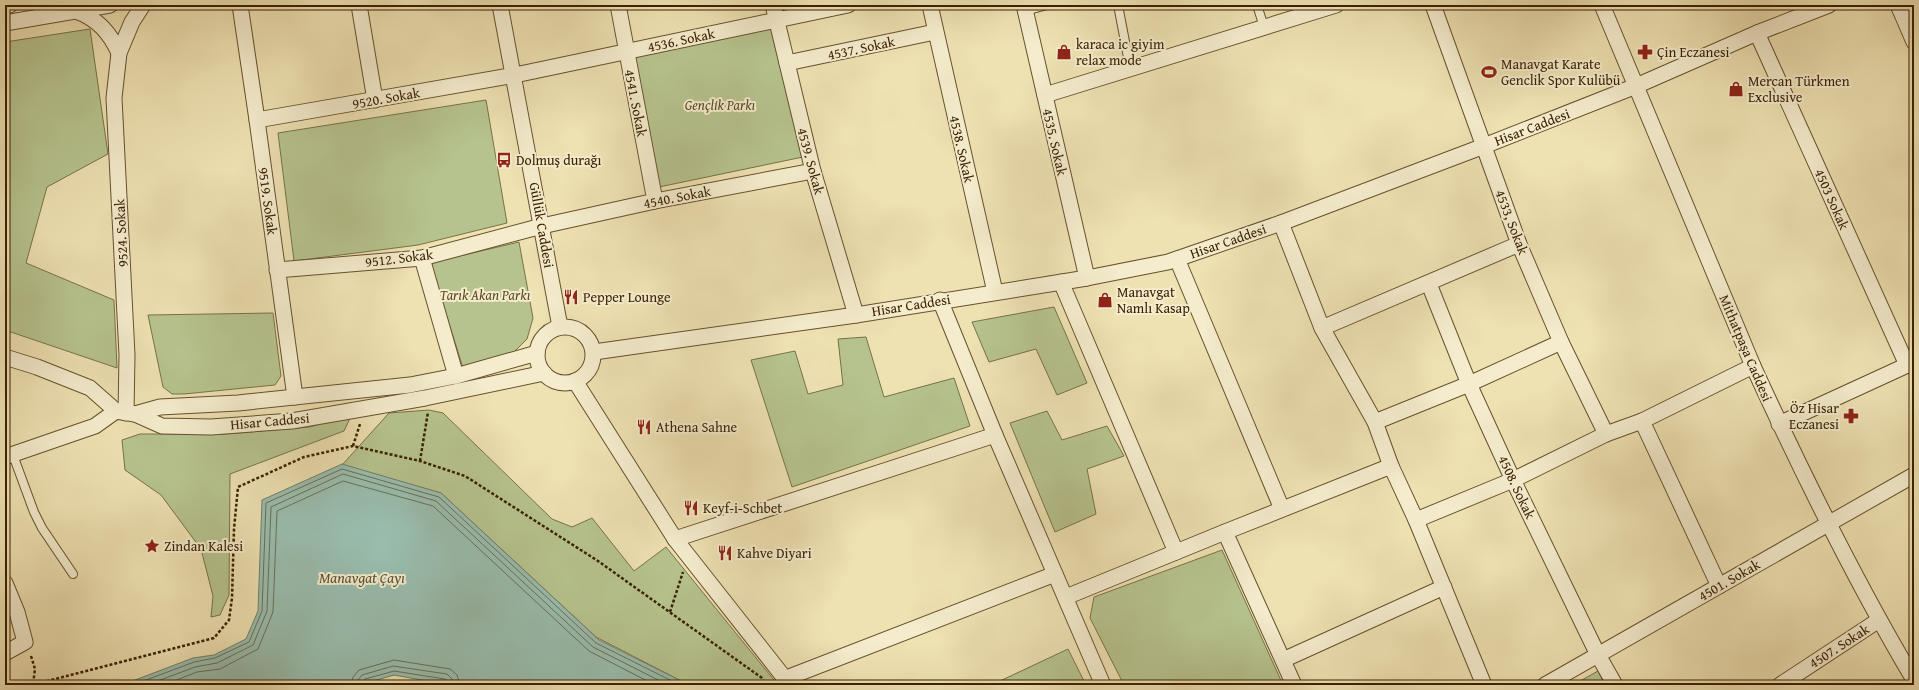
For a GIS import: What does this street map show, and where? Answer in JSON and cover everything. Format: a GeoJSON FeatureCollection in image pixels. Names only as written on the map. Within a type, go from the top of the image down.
{"type":"FeatureCollection","features":[{"type":"Feature","properties":{"kind":"street"},"geometry":{"type":"LineString","coordinates":[[5,6],[10,5]]}},
{"type":"Feature","properties":{"kind":"street"},"geometry":{"type":"LineString","coordinates":[[5,23],[110,5]]}},
{"type":"Feature","properties":{"kind":"street","name":"9524. Sokak"},"geometry":{"type":"LineString","coordinates":[[125,413],[127,355],[114,98],[119,53],[132,22],[143,5]]}},
{"type":"Feature","properties":{"kind":"street","name":"9519. Sokak"},"geometry":{"type":"LineString","coordinates":[[240,5],[258,120],[295,397]]}},
{"type":"Feature","properties":{"kind":"street"},"geometry":{"type":"LineString","coordinates":[[359,5],[375,100]]}},
{"type":"Feature","properties":{"kind":"street","name":"Güllük Caddesi"},"geometry":{"type":"LineString","coordinates":[[500,5],[560,327]]}},
{"type":"Feature","properties":{"kind":"street","name":"4541. Sokak"},"geometry":{"type":"LineString","coordinates":[[618,5],[655,201]]}},
{"type":"Feature","properties":{"kind":"street","name":"4539. Sokak"},"geometry":{"type":"LineString","coordinates":[[773,5],[813,171],[856,315]]}},
{"type":"Feature","properties":{"kind":"street","name":"4536. Sokak"},"geometry":{"type":"LineString","coordinates":[[514,75],[848,5]]}},
{"type":"Feature","properties":{"kind":"street","name":"4538. Sokak"},"geometry":{"type":"LineString","coordinates":[[930,5],[995,292]]}},
{"type":"Feature","properties":{"kind":"street"},"geometry":{"type":"LineString","coordinates":[[1044,95],[1336,5]]}},
{"type":"Feature","properties":{"kind":"street","name":"4533, Sokak"},"geometry":{"type":"LineString","coordinates":[[1433,5],[1520,244],[1560,342],[1606,434]]}},
{"type":"Feature","properties":{"kind":"street","name":"Mithatpaşa Caddesi"},"geometry":{"type":"LineString","coordinates":[[1602,5],[1753,366],[1779,424],[1878,620],[1914,680]]}},
{"type":"Feature","properties":{"kind":"street","name":"Hisar Caddesi"},"geometry":{"type":"LineString","coordinates":[[594,352],[856,315],[940,300],[1087,278],[1177,259],[1281,223],[1484,146],[1636,86],[1757,33],[1829,5]]}},
{"type":"Feature","properties":{"kind":"street"},"geometry":{"type":"LineString","coordinates":[[1898,5],[1914,42]]}},
{"type":"Feature","properties":{"kind":"street","name":"4535. Sokak"},"geometry":{"type":"LineString","coordinates":[[1025,8],[1087,278]]}},
{"type":"Feature","properties":{"kind":"street"},"geometry":{"type":"LineString","coordinates":[[76,11],[87,15],[101,24],[113,39],[119,53]]}},
{"type":"Feature","properties":{"kind":"street","name":"4537. Sokak"},"geometry":{"type":"LineString","coordinates":[[786,64],[936,32]]}},
{"type":"Feature","properties":{"kind":"street","name":"4503 Sokak"},"geometry":{"type":"LineString","coordinates":[[1757,33],[1911,363]]}},
{"type":"Feature","properties":{"kind":"street","name":"9520. Sokak"},"geometry":{"type":"LineString","coordinates":[[258,120],[514,75]]}},
{"type":"Feature","properties":{"kind":"street","name":"4540. Sokak"},"geometry":{"type":"LineString","coordinates":[[542,226],[655,201],[813,171]]}},
{"type":"Feature","properties":{"kind":"street"},"geometry":{"type":"LineString","coordinates":[[1281,223],[1322,328],[1375,422],[1484,685]]}},
{"type":"Feature","properties":{"kind":"street","name":"9512. Sokak"},"geometry":{"type":"LineString","coordinates":[[277,270],[422,258],[542,226]]}},
{"type":"Feature","properties":{"kind":"street"},"geometry":{"type":"LineString","coordinates":[[1322,328],[1429,284],[1520,244]]}},
{"type":"Feature","properties":{"kind":"street"},"geometry":{"type":"LineString","coordinates":[[422,258],[456,376]]}},
{"type":"Feature","properties":{"kind":"street"},"geometry":{"type":"LineString","coordinates":[[1177,259],[1282,509]]}},
{"type":"Feature","properties":{"kind":"street"},"geometry":{"type":"LineString","coordinates":[[1061,282],[1176,552]]}},
{"type":"Feature","properties":{"kind":"street","name":"4508. Sokak"},"geometry":{"type":"LineString","coordinates":[[1429,284],[1469,384],[1513,480],[1598,655],[1615,685]]}},
{"type":"Feature","properties":{"kind":"street"},"geometry":{"type":"LineString","coordinates":[[940,300],[994,435],[1104,685]]}},
{"type":"Feature","properties":{"kind":"street"},"geometry":{"type":"LineString","coordinates":[[560,327],[575,328],[582,331],[591,342],[594,352],[592,364],[589,371],[584,376],[575,381],[563,383],[556,382],[544,373],[538,361],[537,353],[542,339],[547,333],[560,327]]}},
{"type":"Feature","properties":{"kind":"street"},"geometry":{"type":"LineString","coordinates":[[1375,422],[1469,384],[1560,342]]}},
{"type":"Feature","properties":{"kind":"street"},"geometry":{"type":"LineString","coordinates":[[9,456],[95,426],[125,413],[160,407],[238,403],[410,385],[456,376],[537,353]]}},
{"type":"Feature","properties":{"kind":"street","name":"Hisar Caddesi"},"geometry":{"type":"LineString","coordinates":[[5,357],[37,367],[90,388],[125,413],[162,426],[210,427],[292,422],[430,397],[544,373]]}},
{"type":"Feature","properties":{"kind":"street"},"geometry":{"type":"LineString","coordinates":[[1779,424],[1911,363]]}},
{"type":"Feature","properties":{"kind":"street"},"geometry":{"type":"LineString","coordinates":[[1416,520],[1513,480],[1606,434],[1642,421],[1753,366]]}},
{"type":"Feature","properties":{"kind":"street"},"geometry":{"type":"LineString","coordinates":[[575,381],[675,539],[787,682],[1055,574]]}},
{"type":"Feature","properties":{"kind":"street"},"geometry":{"type":"LineString","coordinates":[[1642,421],[1719,586]]}},
{"type":"Feature","properties":{"kind":"street"},"geometry":{"type":"LineString","coordinates":[[675,539],[994,435]]}},
{"type":"Feature","properties":{"kind":"street"},"geometry":{"type":"LineString","coordinates":[[1066,598],[1225,532],[1392,466]]}},
{"type":"Feature","properties":{"kind":"street","name":"4501. Sokak"},"geometry":{"type":"LineString","coordinates":[[1545,685],[1914,475]]}},
{"type":"Feature","properties":{"kind":"street"},"geometry":{"type":"LineString","coordinates":[[1225,532],[1294,685]]}},
{"type":"Feature","properties":{"kind":"street"},"geometry":{"type":"LineString","coordinates":[[5,583],[17,612],[25,642],[5,653]]}},
{"type":"Feature","properties":{"kind":"street"},"geometry":{"type":"LineString","coordinates":[[1283,660],[1444,587]]}},
{"type":"Feature","properties":{"kind":"street","name":"4507. Sokak"},"geometry":{"type":"LineString","coordinates":[[1780,685],[1878,620]]}},
{"type":"Feature","properties":{"kind":"lane"},"geometry":{"type":"LineString","coordinates":[[1025,8],[1047,5]]}},
{"type":"Feature","properties":{"kind":"lane"},"geometry":{"type":"LineString","coordinates":[[1118,5],[1130,68]]}},
{"type":"Feature","properties":{"kind":"lane"},"geometry":{"type":"LineString","coordinates":[[1257,5],[1264,27]]}},
{"type":"Feature","properties":{"kind":"lane"},"geometry":{"type":"LineString","coordinates":[[9,456],[42,528],[73,574]]}},
{"type":"Feature","properties":{"kind":"path"},"geometry":{"type":"LineString","coordinates":[[420,461],[430,397]]}},
{"type":"Feature","properties":{"kind":"path"},"geometry":{"type":"LineString","coordinates":[[353,446],[360,424],[358,410]]}},
{"type":"Feature","properties":{"kind":"path"},"geometry":{"type":"LineString","coordinates":[[25,642],[35,669],[33,685],[214,638],[229,620],[233,592],[234,529],[238,487],[304,457],[353,446],[420,461],[465,476],[598,561],[762,678],[766,685]]}},
{"type":"Feature","properties":{"kind":"path"},"geometry":{"type":"LineString","coordinates":[[670,612],[688,556]]}},
{"type":"Feature","properties":{"kind":"green space","name":"Gençlik Parkı"},"geometry":{"type":"Polygon","coordinates":[[[775,25],[803,157],[659,187],[632,55],[775,25]]]}},
{"type":"Feature","properties":{"kind":"green space"},"geometry":{"type":"Polygon","coordinates":[[[90,29],[108,154],[47,187],[26,263],[114,300],[117,368],[5,330],[5,42],[90,29]]]}},
{"type":"Feature","properties":{"kind":"green space"},"geometry":{"type":"Polygon","coordinates":[[[486,100],[507,223],[418,245],[294,261],[278,133],[486,100]]]}},
{"type":"Feature","properties":{"kind":"green space","name":"Tarık Akan Parkı"},"geometry":{"type":"Polygon","coordinates":[[[519,242],[533,318],[527,339],[511,355],[463,368],[430,263],[519,242]]]}},
{"type":"Feature","properties":{"kind":"green space"},"geometry":{"type":"Polygon","coordinates":[[[1054,307],[1087,383],[1057,395],[1036,349],[989,362],[972,322],[1054,307]]]}},
{"type":"Feature","properties":{"kind":"green space"},"geometry":{"type":"Polygon","coordinates":[[[273,313],[281,376],[275,385],[184,394],[172,394],[163,387],[148,315],[273,313]]]}},
{"type":"Feature","properties":{"kind":"green space"},"geometry":{"type":"Polygon","coordinates":[[[866,337],[884,397],[954,378],[970,426],[792,487],[751,360],[795,351],[808,394],[843,385],[838,339],[866,337]]]}},
{"type":"Feature","properties":{"kind":"green space"},"geometry":{"type":"Polygon","coordinates":[[[429,410],[443,413],[552,519],[572,527],[592,518],[634,571],[666,547],[778,685],[689,685],[596,637],[441,493],[342,465],[389,413],[429,410]]]}},
{"type":"Feature","properties":{"kind":"green space"},"geometry":{"type":"Polygon","coordinates":[[[1047,411],[1062,440],[1107,426],[1124,456],[1087,469],[1096,514],[1055,532],[1010,423],[1047,411]]]}},
{"type":"Feature","properties":{"kind":"green space"},"geometry":{"type":"Polygon","coordinates":[[[352,414],[344,431],[230,474],[229,595],[220,615],[211,617],[213,596],[201,549],[161,495],[125,470],[122,440],[140,434],[225,434],[310,427],[352,414]]]}},
{"type":"Feature","properties":{"kind":"green space"},"geometry":{"type":"Polygon","coordinates":[[[1222,550],[1283,685],[1124,685],[1090,618],[1094,597],[1222,550]]]}},
{"type":"Feature","properties":{"kind":"green space"},"geometry":{"type":"Polygon","coordinates":[[[1068,649],[1086,685],[1002,685],[1000,681],[1068,649]]]}},
{"type":"Feature","properties":{"kind":"green space"},"geometry":{"type":"Polygon","coordinates":[[[1598,671],[1605,685],[1573,685],[1598,671]]]}},
{"type":"Feature","properties":{"kind":"water","name":"Manavgat Çayı"},"geometry":{"type":"Polygon","coordinates":[[[342,464],[441,493],[599,640],[689,685],[449,685],[394,675],[360,685],[122,685],[193,658],[214,655],[246,639],[258,611],[262,500],[342,464]]]}},
{"type":"Feature","properties":{"kind":"place","name":"karaca ic giyim relax mode"},"geometry":{"type":"Point","coordinates":[1064,52]}},
{"type":"Feature","properties":{"kind":"place","name":"Çin Eczanesi"},"geometry":{"type":"Point","coordinates":[1645,52]}},
{"type":"Feature","properties":{"kind":"place","name":"Manavgat Karate Genclik Spor Kulübü"},"geometry":{"type":"Point","coordinates":[1489,72]}},
{"type":"Feature","properties":{"kind":"place","name":"Mercan Türkmen Exclusive"},"geometry":{"type":"Point","coordinates":[1736,89]}},
{"type":"Feature","properties":{"kind":"place","name":"Dolmuş durağı"},"geometry":{"type":"Point","coordinates":[504,160]}},
{"type":"Feature","properties":{"kind":"place","name":"Pepper Lounge"},"geometry":{"type":"Point","coordinates":[571,297]}},
{"type":"Feature","properties":{"kind":"place","name":"Manavgat Namlı Kasap"},"geometry":{"type":"Point","coordinates":[1105,300]}},
{"type":"Feature","properties":{"kind":"place","name":"Öz Hisar Eczanesi"},"geometry":{"type":"Point","coordinates":[1851,416]}},
{"type":"Feature","properties":{"kind":"place","name":"Athena Sahne"},"geometry":{"type":"Point","coordinates":[644,427]}},
{"type":"Feature","properties":{"kind":"place","name":"Keyf-i-Schbet"},"geometry":{"type":"Point","coordinates":[691,508]}},
{"type":"Feature","properties":{"kind":"place","name":"Zindan Kalesi"},"geometry":{"type":"Point","coordinates":[152,546]}},
{"type":"Feature","properties":{"kind":"place","name":"Kahve Diyari"},"geometry":{"type":"Point","coordinates":[725,553]}}]}
